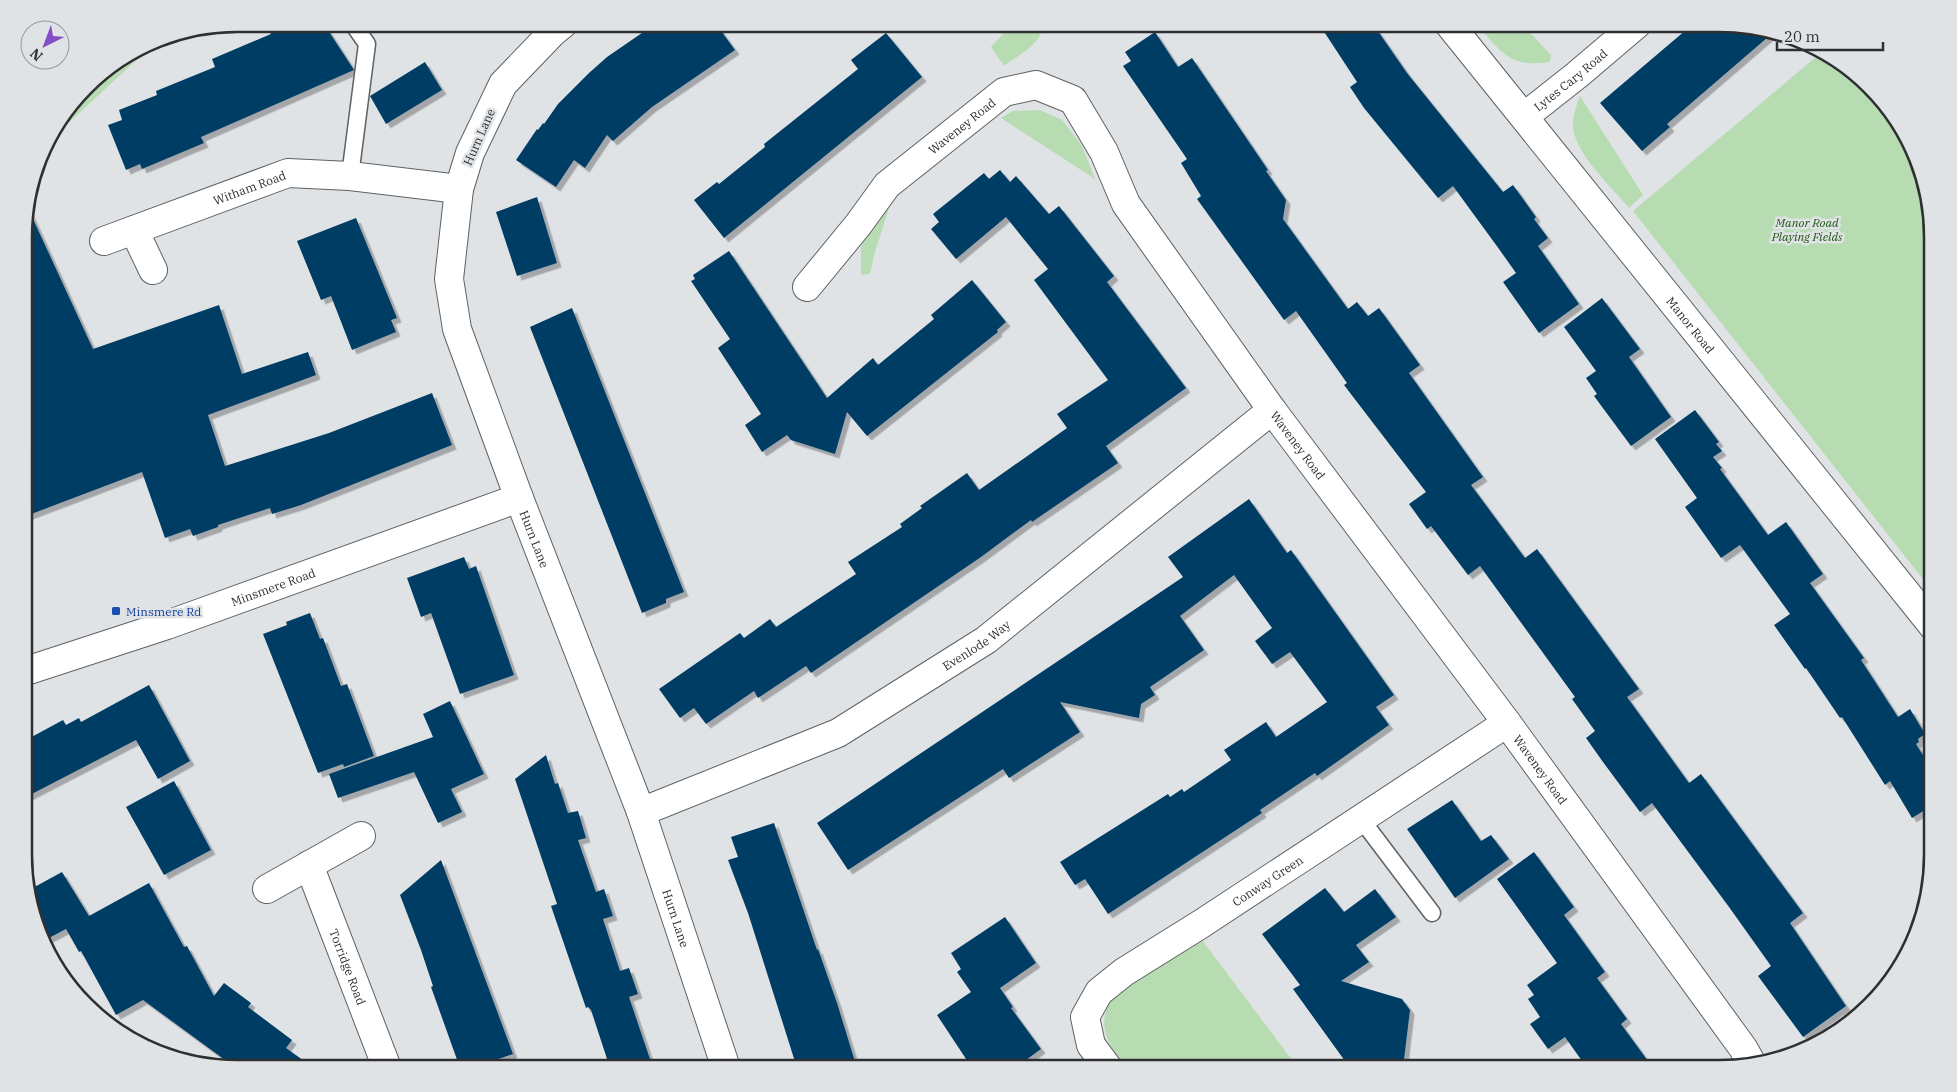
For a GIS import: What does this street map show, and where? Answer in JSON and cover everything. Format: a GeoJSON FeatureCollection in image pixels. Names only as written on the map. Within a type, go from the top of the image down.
{"type":"FeatureCollection","features":[{"type":"Feature","properties":{"kind":"street","name":"Hurn Lane"},"geometry":{"type":"LineString","coordinates":[[552,32],[503,84],[470,153],[458,189],[449,279],[457,329],[519,498],[641,812],[723,1060]]}},
{"type":"Feature","properties":{"kind":"street","name":"Manor Road"},"geometry":{"type":"LineString","coordinates":[[1456,32],[1924,615]]}},
{"type":"Feature","properties":{"kind":"street","name":"Lytes Cary Road"},"geometry":{"type":"LineString","coordinates":[[1525,116],[1628,32]]}},
{"type":"Feature","properties":{"kind":"street","name":"Waveney Road"},"geometry":{"type":"LineString","coordinates":[[807,287],[858,225],[887,184],[1004,92],[1036,85],[1073,100],[1104,152],[1126,204],[1272,410],[1507,723],[1748,1058]]}},
{"type":"Feature","properties":{"kind":"street","name":"Witham Road"},"geometry":{"type":"LineString","coordinates":[[104,241],[288,173],[350,176],[458,189]]}},
{"type":"Feature","properties":{"kind":"street"},"geometry":{"type":"LineString","coordinates":[[134,230],[153,270]]}},
{"type":"Feature","properties":{"kind":"street","name":"Evenlode Way"},"geometry":{"type":"LineString","coordinates":[[641,812],[838,733],[986,640],[1272,410]]}},
{"type":"Feature","properties":{"kind":"street","name":"Minsmere Road"},"geometry":{"type":"LineString","coordinates":[[32,669],[176,622],[519,498]]}},
{"type":"Feature","properties":{"kind":"street","name":"Conway Green"},"geometry":{"type":"LineString","coordinates":[[1102,1060],[1091,1045],[1085,1017],[1099,992],[1124,972],[1507,723]]}},
{"type":"Feature","properties":{"kind":"street"},"geometry":{"type":"LineString","coordinates":[[267,889],[361,836]]}},
{"type":"Feature","properties":{"kind":"street","name":"Torridge Road"},"geometry":{"type":"LineString","coordinates":[[309,865],[384,1060]]}},
{"type":"Feature","properties":{"kind":"lane"},"geometry":{"type":"LineString","coordinates":[[350,176],[367,44],[359,32]]}},
{"type":"Feature","properties":{"kind":"lane"},"geometry":{"type":"LineString","coordinates":[[1362,819],[1432,913]]}},
{"type":"Feature","properties":{"kind":"green space"},"geometry":{"type":"Polygon","coordinates":[[[1005,32],[1042,32],[1034,44],[1004,66],[991,47],[1005,32]]]}},
{"type":"Feature","properties":{"kind":"green space"},"geometry":{"type":"Polygon","coordinates":[[[1483,32],[1529,32],[1551,55],[1550,62],[1527,63],[1518,61],[1495,46],[1483,32]]]}},
{"type":"Feature","properties":{"kind":"green space","name":"Manor Road Playing Fields"},"geometry":{"type":"Polygon","coordinates":[[[1816,57],[1855,83],[1874,102],[1897,135],[1909,159],[1918,185],[1923,211],[1924,581],[1633,211],[1816,57]]]}},
{"type":"Feature","properties":{"kind":"green space"},"geometry":{"type":"Polygon","coordinates":[[[138,58],[66,125],[83,102],[102,83],[138,58]]]}},
{"type":"Feature","properties":{"kind":"green space"},"geometry":{"type":"Polygon","coordinates":[[[1580,96],[1643,195],[1629,208],[1594,168],[1579,145],[1574,133],[1573,122],[1574,112],[1580,96]]]}},
{"type":"Feature","properties":{"kind":"green space"},"geometry":{"type":"Polygon","coordinates":[[[1040,110],[1062,120],[1082,146],[1095,179],[1001,118],[1013,111],[1040,110]]]}},
{"type":"Feature","properties":{"kind":"green space"},"geometry":{"type":"Polygon","coordinates":[[[885,206],[889,208],[870,274],[861,275],[861,247],[868,231],[885,206]]]}},
{"type":"Feature","properties":{"kind":"green space"},"geometry":{"type":"Polygon","coordinates":[[[1199,936],[1292,1060],[1121,1060],[1108,1041],[1104,1025],[1108,1005],[1113,993],[1199,936]]]}},
{"type":"Feature","properties":{"kind":"building"},"geometry":{"type":"Polygon","coordinates":[[[270,32],[329,32],[354,70],[201,137],[204,143],[142,169],[140,164],[126,170],[108,125],[122,120],[119,110],[157,95],[156,91],[215,67],[212,59],[271,34],[270,32]]]}},
{"type":"Feature","properties":{"kind":"building"},"geometry":{"type":"Polygon","coordinates":[[[643,32],[722,32],[735,50],[652,107],[613,141],[607,135],[585,168],[574,160],[556,187],[516,160],[537,129],[544,124],[558,104],[607,57],[643,32]]]}},
{"type":"Feature","properties":{"kind":"building"},"geometry":{"type":"Polygon","coordinates":[[[1155,32],[1178,67],[1192,58],[1268,170],[1266,171],[1286,200],[1283,219],[1348,309],[1357,302],[1368,316],[1379,308],[1420,365],[1409,373],[1483,477],[1471,485],[1525,558],[1537,549],[1639,689],[1627,697],[1689,783],[1701,774],[1803,913],[1790,923],[1846,1006],[1803,1037],[1758,976],[1771,966],[1729,907],[1652,803],[1640,812],[1603,762],[1586,738],[1595,731],[1572,699],[1575,697],[1480,566],[1468,575],[1431,526],[1427,529],[1409,504],[1426,492],[1344,385],[1347,383],[1296,311],[1284,320],[1197,199],[1201,196],[1181,163],[1187,159],[1123,66],[1131,61],[1125,52],[1155,32]]]}},
{"type":"Feature","properties":{"kind":"building"},"geometry":{"type":"Polygon","coordinates":[[[1324,32],[1379,32],[1407,73],[1503,192],[1513,185],[1536,217],[1534,219],[1548,238],[1538,246],[1579,304],[1539,333],[1503,282],[1516,273],[1499,249],[1453,186],[1438,198],[1364,108],[1350,87],[1357,82],[1324,32]]]}},
{"type":"Feature","properties":{"kind":"building"},"geometry":{"type":"Polygon","coordinates":[[[1684,32],[1719,32],[1767,38],[1667,124],[1670,127],[1642,151],[1600,103],[1684,32]]]}},
{"type":"Feature","properties":{"kind":"building"},"geometry":{"type":"Polygon","coordinates":[[[886,33],[922,77],[724,238],[694,200],[717,182],[719,184],[765,147],[764,144],[858,69],[851,60],[886,33]]]}},
{"type":"Feature","properties":{"kind":"building"},"geometry":{"type":"Polygon","coordinates":[[[425,62],[442,90],[386,124],[370,96],[425,62]]]}},
{"type":"Feature","properties":{"kind":"building"},"geometry":{"type":"Polygon","coordinates":[[[1000,170],[1010,182],[1016,176],[1049,214],[1059,206],[1114,276],[1107,282],[1186,388],[1106,446],[1118,463],[1032,522],[1031,520],[981,557],[811,673],[806,666],[758,698],[754,691],[706,724],[694,708],[680,718],[659,689],[740,633],[744,638],[770,619],[776,627],[856,574],[848,562],[902,527],[900,524],[922,508],[920,506],[967,473],[979,490],[1067,428],[1057,414],[1108,380],[1034,280],[1048,269],[1006,217],[956,259],[931,229],[939,222],[933,214],[984,173],[989,179],[1000,170]]]}},
{"type":"Feature","properties":{"kind":"building"},"geometry":{"type":"Polygon","coordinates":[[[537,197],[557,263],[517,276],[496,212],[537,197]]]}},
{"type":"Feature","properties":{"kind":"building"},"geometry":{"type":"Polygon","coordinates":[[[356,218],[397,318],[391,320],[396,332],[352,350],[331,296],[321,300],[297,241],[356,218]]]}},
{"type":"Feature","properties":{"kind":"building"},"geometry":{"type":"Polygon","coordinates":[[[33,220],[93,349],[219,305],[242,374],[308,352],[316,375],[208,415],[225,466],[329,433],[432,393],[452,445],[301,505],[272,514],[270,508],[218,525],[218,527],[193,536],[190,529],[165,538],[142,472],[32,514],[33,220]]]}},
{"type":"Feature","properties":{"kind":"building"},"geometry":{"type":"Polygon","coordinates":[[[729,251],[827,398],[873,358],[878,365],[934,319],[931,315],[972,280],[1006,322],[997,330],[998,332],[867,436],[847,412],[835,454],[791,440],[787,435],[762,452],[745,425],[761,414],[718,348],[730,339],[691,281],[695,279],[693,275],[729,251]]]}},
{"type":"Feature","properties":{"kind":"building"},"geometry":{"type":"Polygon","coordinates":[[[1602,298],[1640,349],[1629,357],[1671,417],[1631,446],[1594,396],[1597,394],[1586,378],[1596,371],[1564,327],[1602,298]]]}},
{"type":"Feature","properties":{"kind":"building"},"geometry":{"type":"Polygon","coordinates":[[[572,308],[684,592],[666,599],[666,603],[642,613],[530,327],[572,308]]]}},
{"type":"Feature","properties":{"kind":"building"},"geometry":{"type":"Polygon","coordinates":[[[1695,410],[1719,442],[1716,444],[1722,451],[1713,457],[1722,468],[1720,469],[1768,535],[1786,522],[1823,574],[1810,583],[1864,658],[1861,660],[1898,717],[1910,709],[1924,732],[1916,744],[1924,757],[1924,811],[1912,818],[1890,781],[1885,785],[1842,717],[1840,718],[1774,625],[1790,614],[1740,545],[1721,558],[1685,507],[1697,498],[1655,439],[1695,410]]]}},
{"type":"Feature","properties":{"kind":"building"},"geometry":{"type":"Polygon","coordinates":[[[1249,499],[1287,553],[1291,550],[1394,695],[1376,707],[1389,725],[1317,776],[1315,773],[1260,810],[1262,813],[1108,914],[1085,879],[1075,885],[1060,862],[1168,794],[1170,797],[1182,789],[1184,792],[1231,760],[1224,750],[1266,722],[1276,737],[1327,702],[1290,652],[1272,664],[1255,641],[1272,628],[1234,575],[1180,616],[1204,650],[1150,687],[1155,695],[1141,704],[1139,718],[1060,702],[1080,732],[1009,778],[1003,769],[848,870],[817,823],[1183,577],[1168,557],[1249,499]]]}},
{"type":"Feature","properties":{"kind":"building"},"geometry":{"type":"Polygon","coordinates":[[[464,557],[469,569],[476,566],[514,675],[460,694],[431,613],[421,617],[407,578],[464,557]]]}},
{"type":"Feature","properties":{"kind":"building"},"geometry":{"type":"Polygon","coordinates":[[[310,613],[320,639],[323,638],[341,686],[347,684],[374,756],[344,767],[343,764],[318,773],[263,634],[287,625],[286,622],[310,613]]]}},
{"type":"Feature","properties":{"kind":"building"},"geometry":{"type":"Polygon","coordinates":[[[149,685],[190,761],[158,779],[136,740],[32,794],[32,737],[63,720],[66,725],[79,718],[81,722],[149,685]]]}},
{"type":"Feature","properties":{"kind":"building"},"geometry":{"type":"Polygon","coordinates":[[[450,701],[484,774],[451,789],[462,812],[438,823],[414,772],[338,798],[329,774],[433,737],[423,714],[450,701]]]}},
{"type":"Feature","properties":{"kind":"building"},"geometry":{"type":"Polygon","coordinates":[[[546,755],[555,784],[558,783],[568,813],[578,811],[586,838],[578,840],[596,892],[604,889],[613,916],[603,919],[620,971],[629,968],[638,994],[629,997],[650,1060],[607,1060],[591,1010],[588,1007],[586,1008],[551,906],[557,904],[515,779],[546,755]]]}},
{"type":"Feature","properties":{"kind":"building"},"geometry":{"type":"Polygon","coordinates":[[[174,781],[211,850],[164,875],[126,807],[174,781]]]}},
{"type":"Feature","properties":{"kind":"building"},"geometry":{"type":"Polygon","coordinates":[[[1452,800],[1481,841],[1491,835],[1509,859],[1455,898],[1407,829],[1452,800]]]}},
{"type":"Feature","properties":{"kind":"building"},"geometry":{"type":"Polygon","coordinates":[[[774,823],[837,1003],[855,1060],[794,1060],[748,913],[728,860],[738,857],[731,837],[774,823]]]}},
{"type":"Feature","properties":{"kind":"building"},"geometry":{"type":"Polygon","coordinates":[[[1534,852],[1574,907],[1564,915],[1605,972],[1597,978],[1627,1019],[1621,1024],[1647,1060],[1581,1060],[1565,1037],[1548,1049],[1530,1024],[1540,1017],[1528,999],[1534,995],[1527,985],[1557,963],[1497,879],[1534,852]]]}},
{"type":"Feature","properties":{"kind":"building"},"geometry":{"type":"Polygon","coordinates":[[[441,860],[513,1054],[495,1060],[457,1060],[431,987],[433,986],[421,950],[400,895],[441,860]]]}},
{"type":"Feature","properties":{"kind":"building"},"geometry":{"type":"Polygon","coordinates":[[[62,872],[89,916],[149,883],[184,947],[187,946],[214,996],[224,983],[251,1003],[248,1007],[292,1040],[286,1048],[303,1060],[224,1059],[143,1000],[116,1015],[81,951],[79,952],[66,929],[50,937],[39,907],[35,887],[62,872]]]}},
{"type":"Feature","properties":{"kind":"building"},"geometry":{"type":"Polygon","coordinates":[[[1325,888],[1344,912],[1375,889],[1396,917],[1356,945],[1369,962],[1341,981],[1402,999],[1410,1010],[1404,1060],[1344,1060],[1293,989],[1300,985],[1262,934],[1325,888]]]}},
{"type":"Feature","properties":{"kind":"building"},"geometry":{"type":"Polygon","coordinates":[[[1005,917],[1036,963],[1000,988],[1013,1007],[1011,1008],[1041,1049],[1026,1060],[967,1060],[937,1015],[971,992],[957,972],[961,969],[951,953],[1005,917]]]}},
{"type":"Feature","properties":{"kind":"place","name":"Minsmere Rd"},"geometry":{"type":"Point","coordinates":[116,611]}}]}
